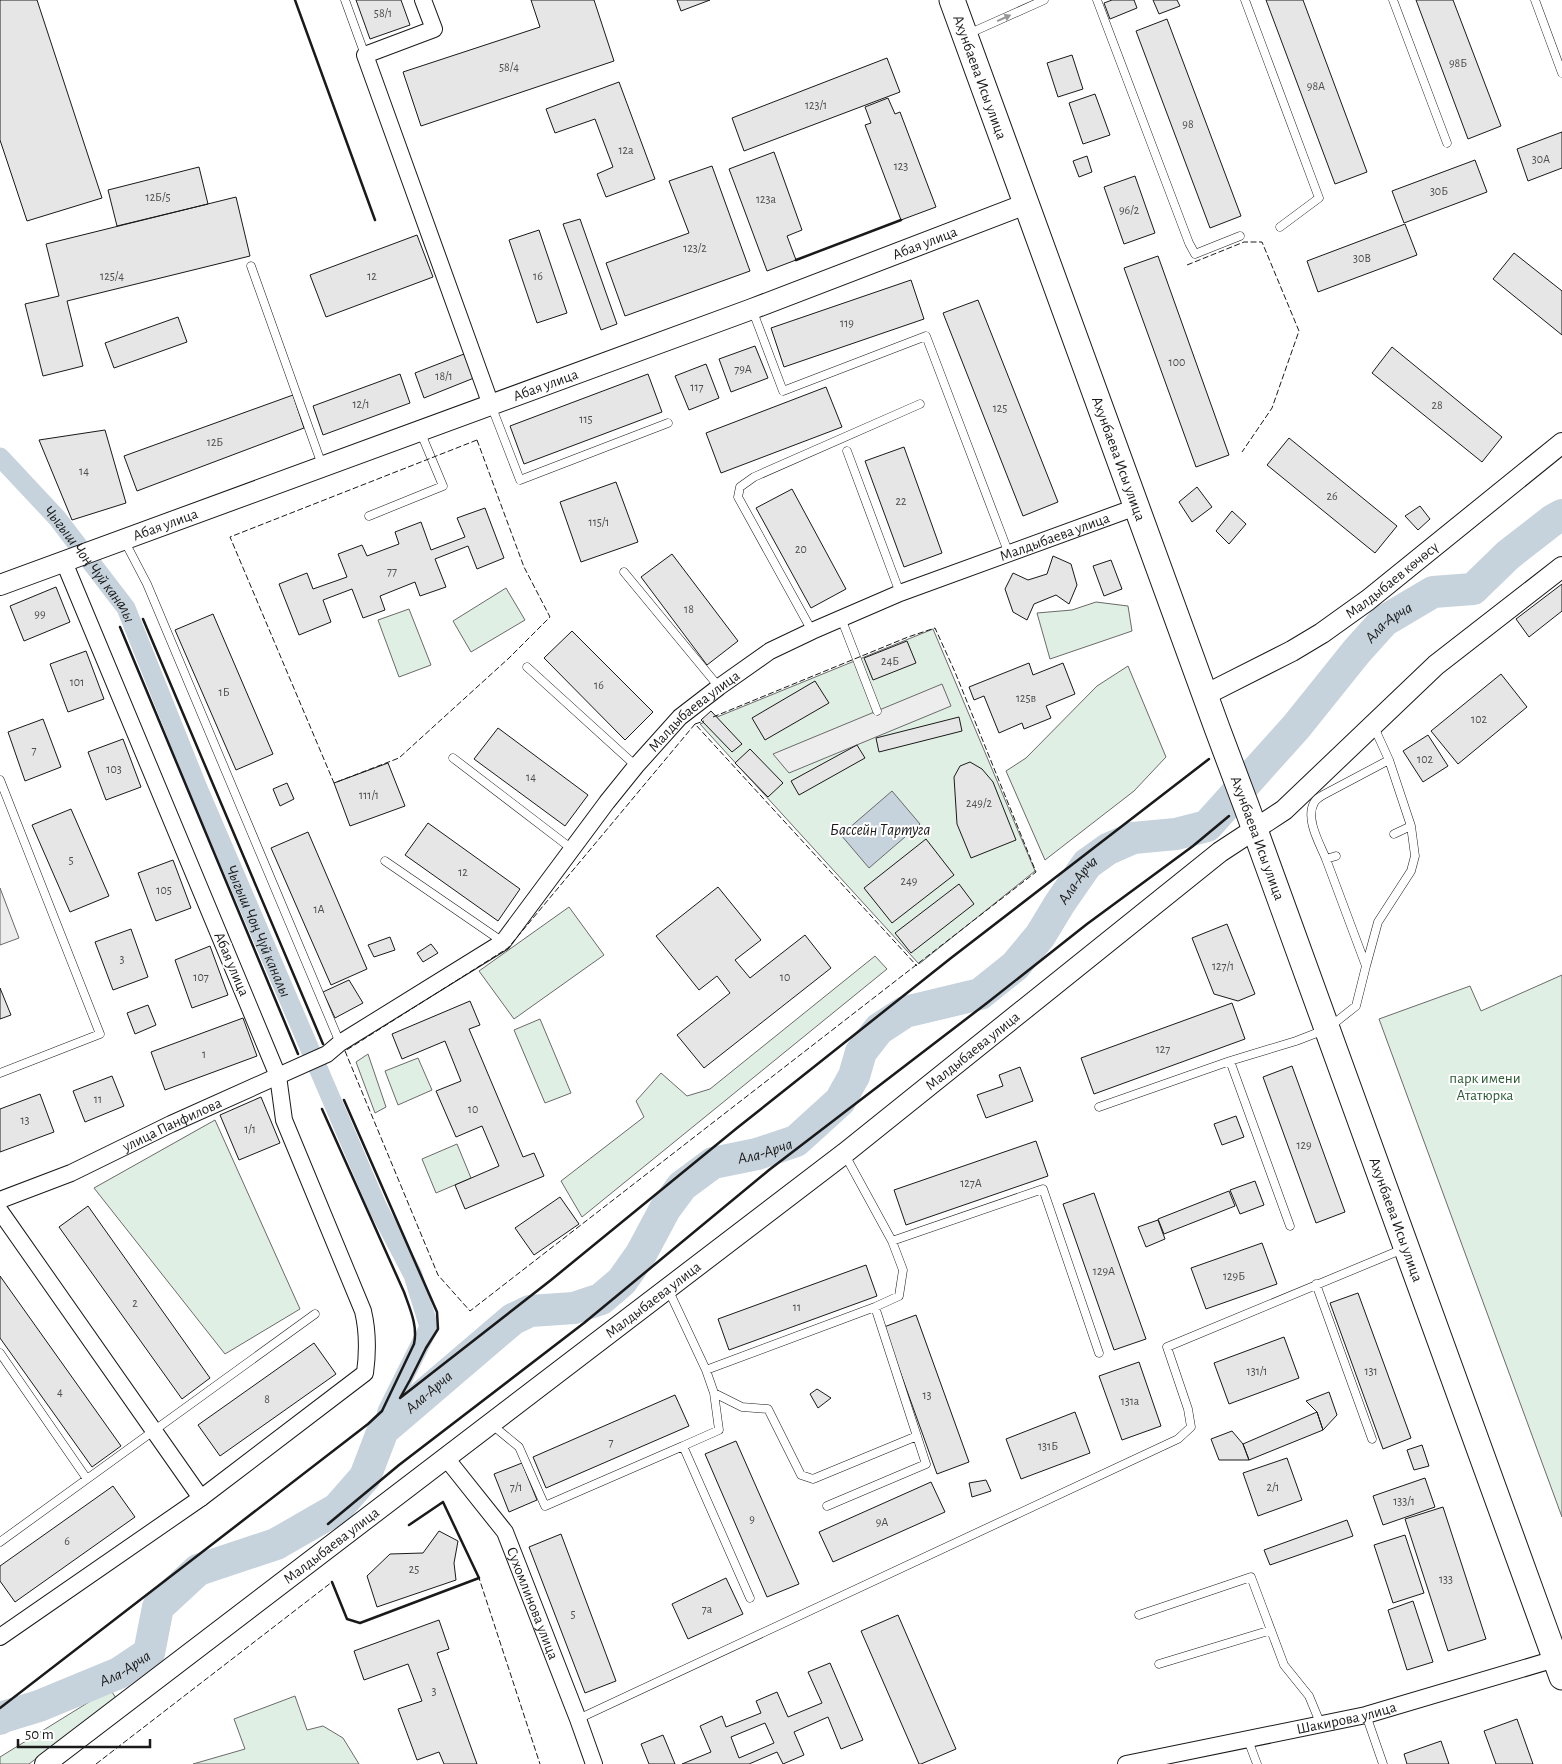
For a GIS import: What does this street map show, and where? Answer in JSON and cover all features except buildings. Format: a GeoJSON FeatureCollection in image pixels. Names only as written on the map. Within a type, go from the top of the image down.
{"type":"FeatureCollection","features":[{"type":"Feature","properties":{"kind":"main road","name":"Ахунбаева Исы улица"},"geometry":{"type":"LineString","coordinates":[[952,0],[1406,1248],[1560,1665]]}},
{"type":"Feature","properties":{"kind":"street"},"geometry":{"type":"LineString","coordinates":[[423,0],[434,30],[365,56],[492,405]]}},
{"type":"Feature","properties":{"kind":"street","name":"Абая улица"},"geometry":{"type":"LineString","coordinates":[[0,585],[752,309],[1026,204]]}},
{"type":"Feature","properties":{"kind":"street","name":"Малдыбаев көчөсү"},"geometry":{"type":"LineString","coordinates":[[1205,695],[1292,651],[1322,633],[1368,600],[1562,443]]}},
{"type":"Feature","properties":{"kind":"street","name":"Малдыбаева улица"},"geometry":{"type":"LineString","coordinates":[[340,1043],[503,942],[636,766],[680,718],[718,687],[770,651],[900,593],[1136,507]]}},
{"type":"Feature","properties":{"kind":"street","name":"Абая улица"},"geometry":{"type":"LineString","coordinates":[[71,559],[278,1076],[284,1120],[363,1311],[367,1330],[368,1349],[365,1373],[201,1498]]}},
{"type":"Feature","properties":{"kind":"street"},"geometry":{"type":"LineString","coordinates":[[1251,818],[1284,810],[1436,665],[1562,567]]}},
{"type":"Feature","properties":{"kind":"street","name":"Малдыбаева улица"},"geometry":{"type":"LineString","coordinates":[[45,1764],[844,1153],[1212,858],[1251,818]]}},
{"type":"Feature","properties":{"kind":"street","name":"улица Панфилова"},"geometry":{"type":"LineString","coordinates":[[0,1200],[71,1173],[171,1124],[327,1054],[340,1043]]}},
{"type":"Feature","properties":{"kind":"street"},"geometry":{"type":"LineString","coordinates":[[0,1211],[201,1498],[0,1637]]}},
{"type":"Feature","properties":{"kind":"street","name":"Сухомлинова улица"},"geometry":{"type":"LineString","coordinates":[[446,1458],[505,1532],[594,1764]]}},
{"type":"Feature","properties":{"kind":"street","name":"Шакирова улица"},"geometry":{"type":"LineString","coordinates":[[1126,1764],[1161,1761],[1366,1715],[1560,1665]]}},
{"type":"Feature","properties":{"kind":"lane"},"geometry":{"type":"LineString","coordinates":[[345,0],[365,56]]}},
{"type":"Feature","properties":{"kind":"lane"},"geometry":{"type":"LineString","coordinates":[[964,36],[1044,0]]}},
{"type":"Feature","properties":{"kind":"lane"},"geometry":{"type":"LineString","coordinates":[[1097,0],[1195,254],[1240,236]]}},
{"type":"Feature","properties":{"kind":"lane"},"geometry":{"type":"LineString","coordinates":[[1245,0],[1319,198],[1280,227]]}},
{"type":"Feature","properties":{"kind":"lane"},"geometry":{"type":"LineString","coordinates":[[1393,0],[1447,143]]}},
{"type":"Feature","properties":{"kind":"lane"},"geometry":{"type":"LineString","coordinates":[[1535,0],[1562,73]]}},
{"type":"Feature","properties":{"kind":"lane"},"geometry":{"type":"LineString","coordinates":[[251,266],[323,467]]}},
{"type":"Feature","properties":{"kind":"lane"},"geometry":{"type":"LineString","coordinates":[[752,309],[783,391],[926,336],[1009,554]]}},
{"type":"Feature","properties":{"kind":"lane"},"geometry":{"type":"LineString","coordinates":[[812,631],[738,497],[740,487],[754,477],[920,404]]}},
{"type":"Feature","properties":{"kind":"lane"},"geometry":{"type":"LineString","coordinates":[[492,405],[520,480],[668,423]]}},
{"type":"Feature","properties":{"kind":"lane"},"geometry":{"type":"LineString","coordinates":[[369,516],[443,486],[420,431]]}},
{"type":"Feature","properties":{"kind":"lane"},"geometry":{"type":"LineString","coordinates":[[847,451],[900,593]]}},
{"type":"Feature","properties":{"kind":"lane"},"geometry":{"type":"LineString","coordinates":[[124,540],[147,584],[340,1043]]}},
{"type":"Feature","properties":{"kind":"lane"},"geometry":{"type":"LineString","coordinates":[[624,572],[718,687]]}},
{"type":"Feature","properties":{"kind":"lane"},"geometry":{"type":"LineString","coordinates":[[841,618],[877,711]]}},
{"type":"Feature","properties":{"kind":"lane"},"geometry":{"type":"LineString","coordinates":[[527,667],[636,766]]}},
{"type":"Feature","properties":{"kind":"lane"},"geometry":{"type":"LineString","coordinates":[[1100,1107],[1327,1029],[1356,1006],[1378,922],[1411,871],[1415,856],[1411,826],[1389,760],[1373,725]]}},
{"type":"Feature","properties":{"kind":"lane"},"geometry":{"type":"LineString","coordinates":[[453,758],[572,849]]}},
{"type":"Feature","properties":{"kind":"lane"},"geometry":{"type":"LineString","coordinates":[[1366,966],[1311,821],[1312,809],[1314,801],[1322,795],[1389,760]]}},
{"type":"Feature","properties":{"kind":"lane"},"geometry":{"type":"LineString","coordinates":[[0,780],[100,1034],[0,1073]]}},
{"type":"Feature","properties":{"kind":"lane"},"geometry":{"type":"LineString","coordinates":[[1394,834],[1411,826]]}},
{"type":"Feature","properties":{"kind":"lane"},"geometry":{"type":"LineString","coordinates":[[1326,859],[1336,856]]}},
{"type":"Feature","properties":{"kind":"lane"},"geometry":{"type":"LineString","coordinates":[[385,861],[503,942]]}},
{"type":"Feature","properties":{"kind":"lane"},"geometry":{"type":"LineString","coordinates":[[1230,1062],[1290,1226]]}},
{"type":"Feature","properties":{"kind":"lane"},"geometry":{"type":"LineString","coordinates":[[706,1370],[898,1296],[903,1270],[892,1241],[844,1153]]}},
{"type":"Feature","properties":{"kind":"lane"},"geometry":{"type":"LineString","coordinates":[[892,1241],[1043,1189],[1099,1353]]}},
{"type":"Feature","properties":{"kind":"lane"},"geometry":{"type":"LineString","coordinates":[[578,1719],[1178,1438],[1190,1428],[1188,1409],[1168,1347],[1406,1248]]}},
{"type":"Feature","properties":{"kind":"lane"},"geometry":{"type":"LineString","coordinates":[[1316,1284],[1372,1439]]}},
{"type":"Feature","properties":{"kind":"lane"},"geometry":{"type":"LineString","coordinates":[[491,1424],[519,1447],[545,1506],[719,1430],[714,1393],[706,1370],[668,1289]]}},
{"type":"Feature","properties":{"kind":"lane"},"geometry":{"type":"LineString","coordinates":[[827,1506],[926,1464],[874,1306]]}},
{"type":"Feature","properties":{"kind":"lane"},"geometry":{"type":"LineString","coordinates":[[0,1542],[314,1314]]}},
{"type":"Feature","properties":{"kind":"lane"},"geometry":{"type":"LineString","coordinates":[[0,1354],[87,1479]]}},
{"type":"Feature","properties":{"kind":"lane"},"geometry":{"type":"LineString","coordinates":[[714,1393],[742,1407],[768,1409],[801,1475],[813,1480],[916,1436]]}},
{"type":"Feature","properties":{"kind":"lane"},"geometry":{"type":"LineString","coordinates":[[683,1446],[750,1598]]}},
{"type":"Feature","properties":{"kind":"lane"},"geometry":{"type":"LineString","coordinates":[[1139,1615],[1251,1577],[1284,1665],[1309,1696],[1321,1725]]}},
{"type":"Feature","properties":{"kind":"lane"},"geometry":{"type":"LineString","coordinates":[[1159,1664],[1271,1630]]}},
{"type":"Feature","properties":{"kind":"lane"},"geometry":{"type":"LineString","coordinates":[[1366,1715],[1383,1764]]}},
{"type":"Feature","properties":{"kind":"lane"},"geometry":{"type":"LineString","coordinates":[[1248,1740],[1257,1764]]}},
{"type":"Feature","properties":{"kind":"green space"},"geometry":{"type":"Polygon","coordinates":[[[506,588],[525,620],[471,652],[453,621],[506,588]]]}},
{"type":"Feature","properties":{"kind":"green space"},"geometry":{"type":"Polygon","coordinates":[[[1096,602],[1128,606],[1132,631],[1050,659],[1037,613],[1072,610],[1096,602]]]}},
{"type":"Feature","properties":{"kind":"green space"},"geometry":{"type":"Polygon","coordinates":[[[409,609],[431,665],[399,677],[378,620],[409,609]]]}},
{"type":"Feature","properties":{"kind":"green space"},"geometry":{"type":"Polygon","coordinates":[[[933,629],[1035,871],[919,964],[700,724],[933,629]]]}},
{"type":"Feature","properties":{"kind":"green space"},"geometry":{"type":"Polygon","coordinates":[[[1128,666],[1166,757],[1134,791],[1045,860],[1006,771],[1026,758],[1097,686],[1128,666]]]}},
{"type":"Feature","properties":{"kind":"green space"},"geometry":{"type":"Polygon","coordinates":[[[569,907],[604,955],[514,1019],[479,971],[569,907]]]}},
{"type":"Feature","properties":{"kind":"green space"},"geometry":{"type":"Polygon","coordinates":[[[875,956],[887,969],[582,1217],[561,1181],[644,1117],[636,1101],[661,1073],[687,1096],[710,1089],[875,956]]]}},
{"type":"Feature","properties":{"kind":"green space","name":"парк имени Ататюрка"},"geometry":{"type":"Polygon","coordinates":[[[1562,975],[1562,1517],[1379,1019],[1470,986],[1481,1011],[1562,975]]]}},
{"type":"Feature","properties":{"kind":"green space"},"geometry":{"type":"Polygon","coordinates":[[[540,1019],[571,1093],[545,1103],[514,1030],[540,1019]]]}},
{"type":"Feature","properties":{"kind":"green space"},"geometry":{"type":"Polygon","coordinates":[[[368,1054],[386,1107],[375,1113],[356,1062],[368,1054]]]}},
{"type":"Feature","properties":{"kind":"green space"},"geometry":{"type":"Polygon","coordinates":[[[418,1058],[432,1090],[398,1105],[385,1071],[418,1058]]]}},
{"type":"Feature","properties":{"kind":"green space"},"geometry":{"type":"Polygon","coordinates":[[[215,1120],[300,1309],[225,1354],[94,1188],[215,1120]]]}},
{"type":"Feature","properties":{"kind":"green space"},"geometry":{"type":"Polygon","coordinates":[[[457,1144],[471,1178],[436,1193],[422,1159],[457,1144]]]}},
{"type":"Feature","properties":{"kind":"green space"},"geometry":{"type":"Polygon","coordinates":[[[110,1689],[116,1698],[29,1764],[0,1764],[0,1757],[110,1689]]]}},
{"type":"Feature","properties":{"kind":"green space"},"geometry":{"type":"Polygon","coordinates":[[[295,1696],[307,1730],[323,1726],[343,1738],[359,1764],[193,1764],[245,1749],[234,1719],[295,1696]]]}},
{"type":"Feature","properties":{"kind":"shaded area"},"geometry":{"type":"Polygon","coordinates":[[[942,684],[951,706],[789,773],[773,754],[942,684]]]}},
{"type":"Feature","properties":{"kind":"shaded area"},"geometry":{"type":"Polygon","coordinates":[[[0,888],[19,938],[0,945],[0,888]]]}},
{"type":"Feature","properties":{"kind":"water","name":"Бассейн Тартуга"},"geometry":{"type":"Polygon","coordinates":[[[892,791],[920,824],[869,868],[841,835],[892,791]]]}},
{"type":"Feature","properties":{"kind":"waterway","name":"Чыгыш Чоң Чүй каналы"},"geometry":{"type":"LineString","coordinates":[[0,457],[57,518],[126,608],[198,788],[378,1208],[413,1275],[429,1327],[387,1411],[383,1430]]}},
{"type":"Feature","properties":{"kind":"waterway","name":"Ала-Арча"},"geometry":{"type":"LineString","coordinates":[[0,1719],[39,1706],[119,1673],[149,1653],[158,1607],[198,1570],[276,1544],[337,1509],[365,1477],[383,1430],[513,1319],[530,1311],[574,1308],[601,1299],[622,1281],[641,1254],[665,1209],[682,1186],[713,1163],[757,1154],[796,1141],[840,1101],[854,1076],[861,1052],[879,1029],[905,1012],[980,994],[1015,966],[1040,936],[1087,864],[1108,849],[1133,838],[1176,834],[1207,826],[1296,727],[1357,651],[1384,621],[1433,592],[1473,589],[1508,555],[1562,515]]}},
{"type":"Feature","properties":{"kind":"fence"},"geometry":{"type":"LineString","coordinates":[[1187,265],[1244,242],[1262,242],[1299,331],[1272,408],[1242,452]]}},
{"type":"Feature","properties":{"kind":"fence"},"geometry":{"type":"LineString","coordinates":[[477,440],[524,567],[550,617],[509,658],[399,758],[334,783],[230,537],[477,440]]}},
{"type":"Feature","properties":{"kind":"fence"},"geometry":{"type":"LineString","coordinates":[[713,717],[908,637],[935,628],[955,672],[1036,872],[470,1311],[438,1275],[345,1051],[508,948],[695,724],[917,966]]}},
{"type":"Feature","properties":{"kind":"fence"},"geometry":{"type":"LineString","coordinates":[[695,724],[704,721]]}},
{"type":"Feature","properties":{"kind":"fence"},"geometry":{"type":"LineString","coordinates":[[96,1764],[332,1582],[347,1619],[360,1623],[479,1578],[540,1764]]}},
{"type":"Feature","properties":{"kind":"wall"},"geometry":{"type":"LineString","coordinates":[[295,0],[375,220]]}},
{"type":"Feature","properties":{"kind":"wall"},"geometry":{"type":"LineString","coordinates":[[796,260],[901,220]]}},
{"type":"Feature","properties":{"kind":"wall"},"geometry":{"type":"LineString","coordinates":[[143,619],[323,1044]]}},
{"type":"Feature","properties":{"kind":"wall"},"geometry":{"type":"LineString","coordinates":[[120,627],[298,1054]]}},
{"type":"Feature","properties":{"kind":"wall"},"geometry":{"type":"LineString","coordinates":[[344,1100],[437,1312],[438,1329],[400,1398],[551,1280],[737,1128],[951,958],[1209,759]]}},
{"type":"Feature","properties":{"kind":"wall"},"geometry":{"type":"LineString","coordinates":[[328,1524],[399,1465],[584,1323],[769,1170],[1087,924],[1193,846],[1229,816]]}},
{"type":"Feature","properties":{"kind":"wall"},"geometry":{"type":"LineString","coordinates":[[0,1708],[368,1424],[382,1411],[414,1344],[414,1324],[404,1292],[322,1109]]}},
{"type":"Feature","properties":{"kind":"wall"},"geometry":{"type":"LineString","coordinates":[[332,1582],[347,1619],[360,1623],[479,1578],[443,1502],[409,1525]]}}]}
